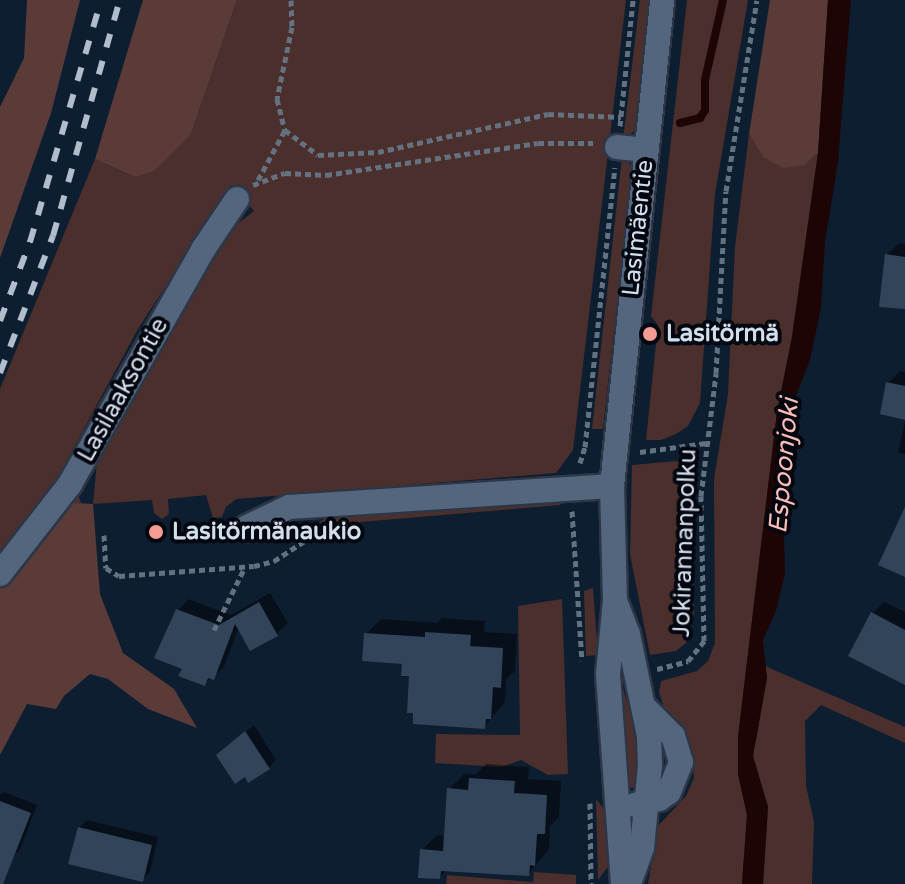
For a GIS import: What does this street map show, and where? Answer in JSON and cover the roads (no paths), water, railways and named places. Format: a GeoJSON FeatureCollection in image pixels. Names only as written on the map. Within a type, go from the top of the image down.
{"type":"FeatureCollection","features":[{"type":"Feature","properties":{"kind":"street","name":"Lasimäentie"},"geometry":{"type":"LineString","coordinates":[[626,884],[608,674],[615,600],[612,486],[662,0]]}},
{"type":"Feature","properties":{"kind":"street"},"geometry":{"type":"LineString","coordinates":[[618,145],[646,150]]}},
{"type":"Feature","properties":{"kind":"street","name":"Lasilaaksontie"},"geometry":{"type":"LineString","coordinates":[[0,574],[70,484],[204,248],[237,199]]}},
{"type":"Feature","properties":{"kind":"street"},"geometry":{"type":"LineString","coordinates":[[247,527],[289,507],[612,486]]}},
{"type":"Feature","properties":{"kind":"street","name":"Lasimäentie"},"geometry":{"type":"LineString","coordinates":[[615,600],[628,634],[644,707],[673,736],[681,762],[669,792],[646,803],[642,848],[626,884]]}},
{"type":"Feature","properties":{"kind":"street"},"geometry":{"type":"LineString","coordinates":[[617,799],[635,805],[646,803]]}},
{"type":"Feature","properties":{"kind":"water","name":"Espoonjoki"},"geometry":{"type":"Polygon","coordinates":[[[828,0],[851,0],[838,162],[825,242],[821,308],[810,360],[796,396],[797,457],[784,534],[785,574],[776,611],[763,640],[767,678],[753,756],[768,807],[763,884],[742,884],[747,815],[738,774],[738,737],[777,412],[792,337],[818,153],[828,0]]]}},
{"type":"Feature","properties":{"kind":"waterway"},"geometry":{"type":"LineString","coordinates":[[680,123],[700,118],[705,110],[705,80],[723,0]]}},
{"type":"Feature","properties":{"kind":"railway"},"geometry":{"type":"LineString","coordinates":[[0,321],[30,242],[101,0]]}},
{"type":"Feature","properties":{"kind":"railway"},"geometry":{"type":"LineString","coordinates":[[0,373],[53,236],[120,0]]}},
{"type":"Feature","properties":{"kind":"place","name":"Lasitörmä"},"geometry":{"type":"Point","coordinates":[650,334]}},
{"type":"Feature","properties":{"kind":"place","name":"Lasitörmänaukio"},"geometry":{"type":"Point","coordinates":[156,532]}}]}
